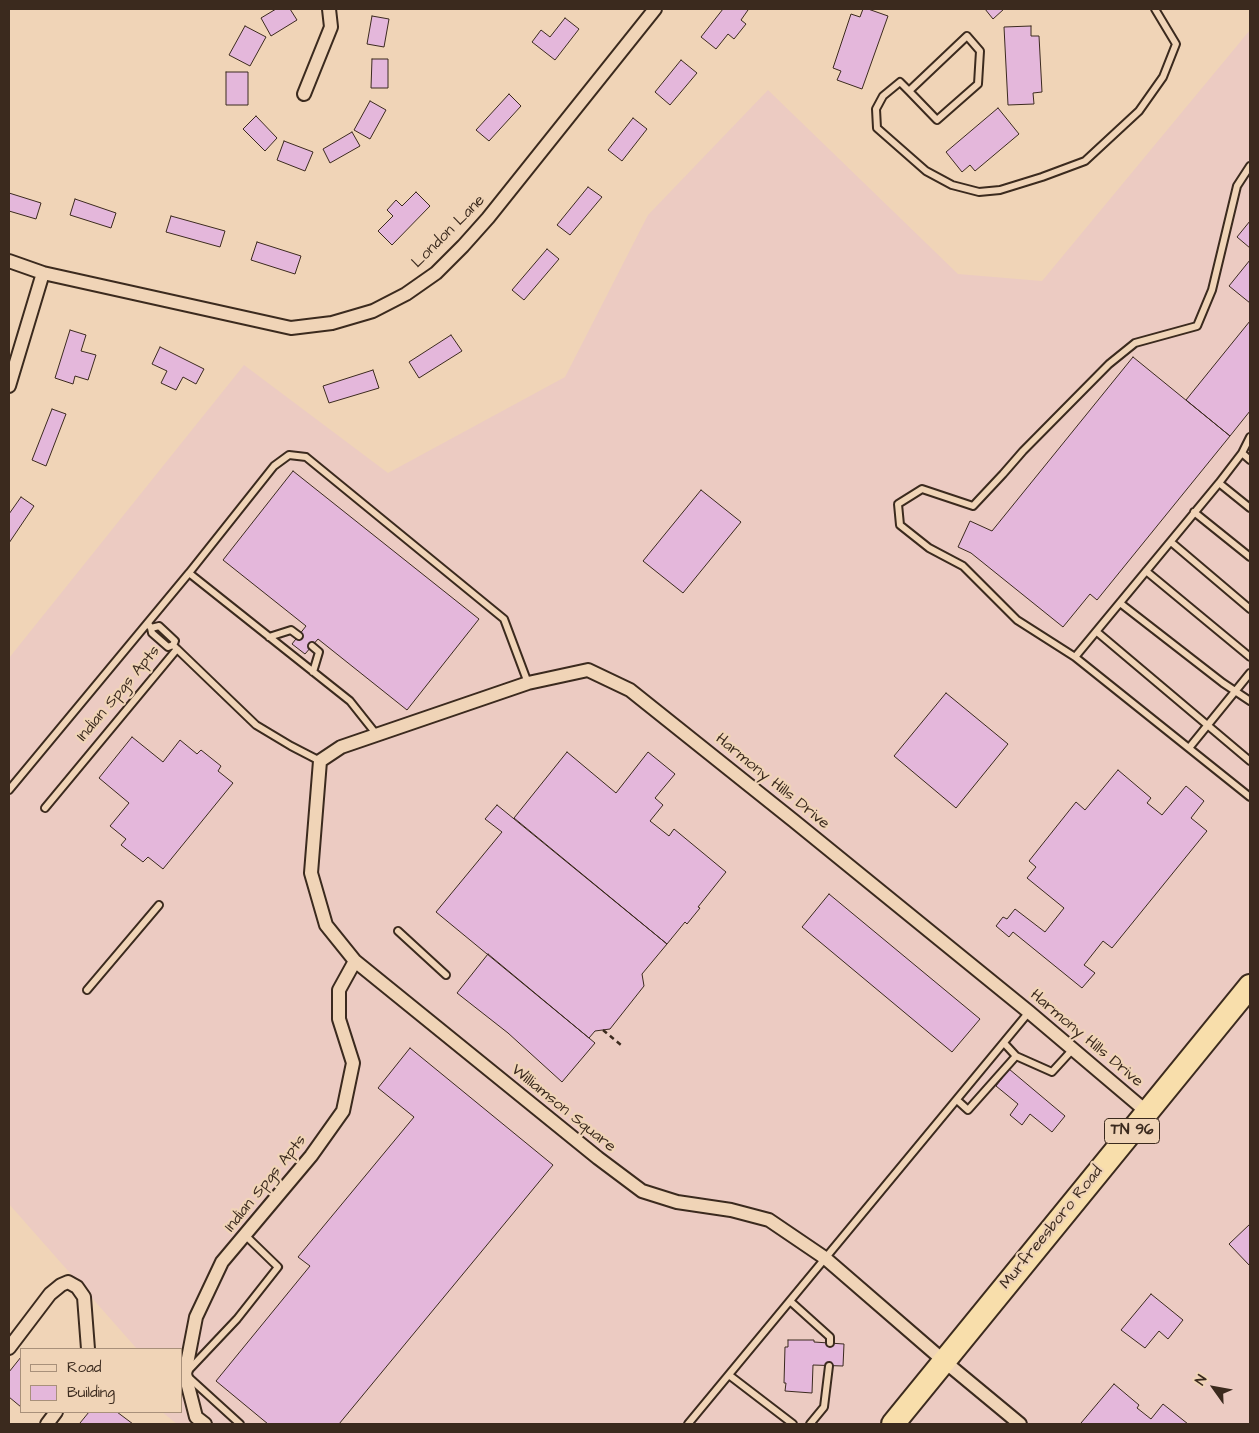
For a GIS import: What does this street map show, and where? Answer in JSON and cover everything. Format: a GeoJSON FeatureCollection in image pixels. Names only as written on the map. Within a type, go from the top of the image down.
{"type":"FeatureCollection","features":[{"type":"Feature","properties":{"kind":"highway","name":"Murfreesboro Road"},"geometry":{"type":"LineString","coordinates":[[893,1424],[1250,986]]}},
{"type":"Feature","properties":{"kind":"street"},"geometry":{"type":"LineString","coordinates":[[304,94],[331,27],[329,9]]}},
{"type":"Feature","properties":{"kind":"street","name":"London Lane"},"geometry":{"type":"LineString","coordinates":[[9,261],[43,273],[291,328],[332,323],[374,311],[406,294],[436,273],[463,246],[488,218],[655,9]]}},
{"type":"Feature","properties":{"kind":"street"},"geometry":{"type":"LineString","coordinates":[[9,386],[43,273]]}},
{"type":"Feature","properties":{"kind":"street","name":"Harmony Hills Drive"},"geometry":{"type":"LineString","coordinates":[[320,761],[341,747],[528,682],[588,670],[630,690],[794,820],[1029,1012],[1147,1112]]}},
{"type":"Feature","properties":{"kind":"street","name":"Williamson Square"},"geometry":{"type":"LineString","coordinates":[[320,761],[311,873],[326,925],[355,961],[598,1158],[642,1191],[677,1202],[731,1210],[768,1220],[825,1258],[1020,1424]]}},
{"type":"Feature","properties":{"kind":"street","name":"Indian Spgs Apts"},"geometry":{"type":"LineString","coordinates":[[205,1424],[196,1417],[185,1374],[196,1317],[222,1262],[311,1156],[343,1111],[353,1063],[339,1019],[339,990],[355,961]]}},
{"type":"Feature","properties":{"kind":"street"},"geometry":{"type":"LineString","coordinates":[[9,1348],[50,1294],[68,1282],[77,1287],[84,1297],[88,1348]]}},
{"type":"Feature","properties":{"kind":"street"},"geometry":{"type":"LineString","coordinates":[[47,1424],[55,1413]]}},
{"type":"Feature","properties":{"kind":"lane"},"geometry":{"type":"LineString","coordinates":[[909,91],[967,36],[980,51],[978,84],[936,120],[900,82],[883,96],[876,109],[877,128],[926,171],[952,185],[979,192],[1000,190],[1042,177],[1085,161],[1139,111],[1163,78],[1176,44],[1155,9]]}},
{"type":"Feature","properties":{"kind":"lane"},"geometry":{"type":"LineString","coordinates":[[1250,166],[1237,186],[1212,290],[1197,326],[1135,343],[1109,364],[1023,451],[973,506],[922,489],[898,504],[900,525],[929,548],[963,566],[1017,620],[1075,657],[1250,797]]}},
{"type":"Feature","properties":{"kind":"lane"},"geometry":{"type":"LineString","coordinates":[[1075,657],[1219,484],[1242,453],[1250,437]]}},
{"type":"Feature","properties":{"kind":"lane"},"geometry":{"type":"LineString","coordinates":[[1242,453],[1250,460]]}},
{"type":"Feature","properties":{"kind":"lane"},"geometry":{"type":"LineString","coordinates":[[9,790],[149,626],[274,466],[289,455],[306,457],[504,619],[528,682]]}},
{"type":"Feature","properties":{"kind":"lane"},"geometry":{"type":"LineString","coordinates":[[1219,484],[1250,508]]}},
{"type":"Feature","properties":{"kind":"lane"},"geometry":{"type":"LineString","coordinates":[[1194,512],[1250,557]]}},
{"type":"Feature","properties":{"kind":"lane"},"geometry":{"type":"LineString","coordinates":[[1171,542],[1250,609]]}},
{"type":"Feature","properties":{"kind":"lane"},"geometry":{"type":"LineString","coordinates":[[1146,571],[1250,657]]}},
{"type":"Feature","properties":{"kind":"lane"},"geometry":{"type":"LineString","coordinates":[[189,573],[350,701],[377,735]]}},
{"type":"Feature","properties":{"kind":"lane"},"geometry":{"type":"LineString","coordinates":[[1120,603],[1250,701]]}},
{"type":"Feature","properties":{"kind":"lane"},"geometry":{"type":"LineString","coordinates":[[149,626],[152,633],[168,647],[175,647]]}},
{"type":"Feature","properties":{"kind":"lane"},"geometry":{"type":"LineString","coordinates":[[269,637],[291,630],[299,636]]}},
{"type":"Feature","properties":{"kind":"lane"},"geometry":{"type":"LineString","coordinates":[[1097,632],[1250,761]]}},
{"type":"Feature","properties":{"kind":"lane"},"geometry":{"type":"LineString","coordinates":[[312,646],[319,652],[313,672]]}},
{"type":"Feature","properties":{"kind":"lane","name":"Indian Spgs Apts"},"geometry":{"type":"LineString","coordinates":[[45,808],[175,647],[256,725],[320,761]]}},
{"type":"Feature","properties":{"kind":"lane"},"geometry":{"type":"LineString","coordinates":[[1190,748],[1250,673]]}},
{"type":"Feature","properties":{"kind":"lane"},"geometry":{"type":"LineString","coordinates":[[87,990],[159,905]]}},
{"type":"Feature","properties":{"kind":"lane"},"geometry":{"type":"LineString","coordinates":[[398,931],[446,975]]}},
{"type":"Feature","properties":{"kind":"lane"},"geometry":{"type":"LineString","coordinates":[[688,1424],[1029,1012]]}},
{"type":"Feature","properties":{"kind":"lane"},"geometry":{"type":"LineString","coordinates":[[1004,1043],[1016,1056],[1052,1072],[1073,1049]]}},
{"type":"Feature","properties":{"kind":"lane"},"geometry":{"type":"LineString","coordinates":[[956,1100],[968,1110],[1016,1056]]}},
{"type":"Feature","properties":{"kind":"lane"},"geometry":{"type":"LineString","coordinates":[[240,1424],[185,1374],[237,1319],[278,1267],[245,1235]]}},
{"type":"Feature","properties":{"kind":"lane"},"geometry":{"type":"LineString","coordinates":[[790,1301],[830,1337],[830,1343]]}},
{"type":"Feature","properties":{"kind":"lane"},"geometry":{"type":"LineString","coordinates":[[810,1424],[824,1407],[829,1366]]}},
{"type":"Feature","properties":{"kind":"lane"},"geometry":{"type":"LineString","coordinates":[[729,1375],[793,1424]]}},
{"type":"Feature","properties":{"kind":"path"},"geometry":{"type":"LineString","coordinates":[[603,1030],[621,1045]]}},
{"type":"Feature","properties":{"kind":"shaded area"},"geometry":{"type":"Polygon","coordinates":[[[1250,30],[1250,1424],[177,1424],[163,1413],[182,1413],[182,1348],[136,1348],[9,1204],[9,658],[244,365],[388,473],[565,377],[648,215],[768,90],[958,274],[1042,281],[1250,30]]]}},
{"type":"Feature","properties":{"kind":"building"},"geometry":{"type":"Polygon","coordinates":[[[276,9],[290,9],[297,20],[271,36],[261,18],[276,9]]]}},
{"type":"Feature","properties":{"kind":"building"},"geometry":{"type":"Polygon","coordinates":[[[723,9],[748,10],[741,20],[746,24],[734,39],[728,34],[716,49],[701,37],[723,9]]]}},
{"type":"Feature","properties":{"kind":"building"},"geometry":{"type":"Polygon","coordinates":[[[863,9],[888,16],[862,89],[837,80],[841,71],[833,68],[851,14],[860,17],[863,9]]]}},
{"type":"Feature","properties":{"kind":"building"},"geometry":{"type":"Polygon","coordinates":[[[985,9],[1004,9],[993,19],[985,9]]]}},
{"type":"Feature","properties":{"kind":"building"},"geometry":{"type":"Polygon","coordinates":[[[372,16],[389,19],[384,47],[367,44],[372,16]]]}},
{"type":"Feature","properties":{"kind":"building"},"geometry":{"type":"Polygon","coordinates":[[[565,18],[579,29],[555,60],[532,42],[541,30],[550,37],[565,18]]]}},
{"type":"Feature","properties":{"kind":"building"},"geometry":{"type":"Polygon","coordinates":[[[245,26],[266,37],[250,66],[229,55],[245,26]]]}},
{"type":"Feature","properties":{"kind":"building"},"geometry":{"type":"Polygon","coordinates":[[[1031,26],[1031,36],[1039,36],[1042,92],[1033,93],[1034,104],[1008,105],[1004,27],[1031,26]]]}},
{"type":"Feature","properties":{"kind":"building"},"geometry":{"type":"Polygon","coordinates":[[[372,59],[388,59],[388,88],[371,88],[372,59]]]}},
{"type":"Feature","properties":{"kind":"building"},"geometry":{"type":"Polygon","coordinates":[[[681,60],[697,73],[670,105],[655,92],[681,60]]]}},
{"type":"Feature","properties":{"kind":"building"},"geometry":{"type":"Polygon","coordinates":[[[226,72],[248,72],[248,105],[226,105],[226,72]]]}},
{"type":"Feature","properties":{"kind":"building"},"geometry":{"type":"Polygon","coordinates":[[[509,94],[521,106],[489,141],[476,130],[509,94]]]}},
{"type":"Feature","properties":{"kind":"building"},"geometry":{"type":"Polygon","coordinates":[[[370,101],[386,110],[370,139],[354,130],[370,101]]]}},
{"type":"Feature","properties":{"kind":"building"},"geometry":{"type":"Polygon","coordinates":[[[998,108],[1019,134],[975,171],[970,165],[962,172],[946,152],[998,108]]]}},
{"type":"Feature","properties":{"kind":"building"},"geometry":{"type":"Polygon","coordinates":[[[256,116],[277,138],[265,151],[243,129],[256,116]]]}},
{"type":"Feature","properties":{"kind":"building"},"geometry":{"type":"Polygon","coordinates":[[[633,118],[647,129],[622,161],[608,150],[633,118]]]}},
{"type":"Feature","properties":{"kind":"building"},"geometry":{"type":"Polygon","coordinates":[[[352,132],[360,146],[330,163],[323,149],[352,132]]]}},
{"type":"Feature","properties":{"kind":"building"},"geometry":{"type":"Polygon","coordinates":[[[284,141],[313,152],[305,171],[277,160],[284,141]]]}},
{"type":"Feature","properties":{"kind":"building"},"geometry":{"type":"Polygon","coordinates":[[[588,187],[602,197],[570,235],[557,225],[588,187]]]}},
{"type":"Feature","properties":{"kind":"building"},"geometry":{"type":"Polygon","coordinates":[[[416,192],[430,206],[392,245],[378,231],[393,216],[387,210],[396,200],[402,206],[416,192]]]}},
{"type":"Feature","properties":{"kind":"building"},"geometry":{"type":"Polygon","coordinates":[[[9,193],[41,203],[36,219],[9,211],[9,193]]]}},
{"type":"Feature","properties":{"kind":"building"},"geometry":{"type":"Polygon","coordinates":[[[75,199],[116,213],[111,228],[70,215],[75,199]]]}},
{"type":"Feature","properties":{"kind":"building"},"geometry":{"type":"Polygon","coordinates":[[[171,216],[225,231],[220,247],[166,232],[171,216]]]}},
{"type":"Feature","properties":{"kind":"building"},"geometry":{"type":"Polygon","coordinates":[[[1250,221],[1250,248],[1237,237],[1250,221]]]}},
{"type":"Feature","properties":{"kind":"building"},"geometry":{"type":"Polygon","coordinates":[[[257,242],[301,256],[295,274],[251,260],[257,242]]]}},
{"type":"Feature","properties":{"kind":"building"},"geometry":{"type":"Polygon","coordinates":[[[547,249],[559,259],[524,300],[512,290],[547,249]]]}},
{"type":"Feature","properties":{"kind":"building"},"geometry":{"type":"Polygon","coordinates":[[[1250,260],[1250,303],[1229,286],[1250,260]]]}},
{"type":"Feature","properties":{"kind":"building"},"geometry":{"type":"Polygon","coordinates":[[[1250,321],[1250,411],[1230,436],[1186,400],[1250,321]]]}},
{"type":"Feature","properties":{"kind":"building"},"geometry":{"type":"Polygon","coordinates":[[[70,330],[86,335],[81,351],[96,355],[88,380],[75,376],[73,384],[55,378],[70,330]]]}},
{"type":"Feature","properties":{"kind":"building"},"geometry":{"type":"Polygon","coordinates":[[[451,335],[462,351],[419,378],[409,362],[451,335]]]}},
{"type":"Feature","properties":{"kind":"building"},"geometry":{"type":"Polygon","coordinates":[[[160,347],[204,369],[196,384],[183,377],[176,390],[161,383],[167,371],[152,364],[160,347]]]}},
{"type":"Feature","properties":{"kind":"building"},"geometry":{"type":"Polygon","coordinates":[[[1133,357],[1230,436],[1097,600],[1090,594],[1063,627],[971,553],[958,547],[970,521],[992,531],[1133,357]]]}},
{"type":"Feature","properties":{"kind":"building"},"geometry":{"type":"Polygon","coordinates":[[[373,370],[379,388],[329,403],[323,386],[373,370]]]}},
{"type":"Feature","properties":{"kind":"building"},"geometry":{"type":"Polygon","coordinates":[[[52,409],[66,414],[46,466],[32,460],[52,409]]]}},
{"type":"Feature","properties":{"kind":"building"},"geometry":{"type":"Polygon","coordinates":[[[293,471],[479,619],[407,710],[318,639],[305,654],[292,644],[306,626],[223,560],[293,471]]]}},
{"type":"Feature","properties":{"kind":"building"},"geometry":{"type":"Polygon","coordinates":[[[701,490],[741,522],[683,593],[643,561],[701,490]]]}},
{"type":"Feature","properties":{"kind":"building"},"geometry":{"type":"Polygon","coordinates":[[[21,497],[34,506],[9,543],[9,514],[21,497]]]}},
{"type":"Feature","properties":{"kind":"building"},"geometry":{"type":"Polygon","coordinates":[[[946,693],[1008,744],[956,808],[894,756],[946,693]]]}},
{"type":"Feature","properties":{"kind":"building"},"geometry":{"type":"Polygon","coordinates":[[[132,737],[163,762],[180,740],[197,754],[201,750],[221,766],[218,771],[233,783],[163,869],[148,857],[143,862],[121,845],[126,839],[110,826],[129,803],[99,778],[132,737]]]}},
{"type":"Feature","properties":{"kind":"building"},"geometry":{"type":"Polygon","coordinates":[[[567,752],[616,793],[648,752],[675,774],[655,798],[663,805],[650,821],[669,836],[674,829],[726,872],[687,924],[685,922],[667,944],[514,818],[567,752]]]}},
{"type":"Feature","properties":{"kind":"building"},"geometry":{"type":"Polygon","coordinates":[[[1118,770],[1151,798],[1147,803],[1162,815],[1186,786],[1204,801],[1191,818],[1207,831],[1112,948],[1103,941],[1084,965],[1095,973],[1082,988],[1013,932],[1009,937],[996,926],[1003,917],[1007,919],[1015,909],[1045,932],[1064,908],[1027,878],[1036,867],[1029,861],[1076,802],[1085,810],[1118,770]]]}},
{"type":"Feature","properties":{"kind":"building"},"geometry":{"type":"Polygon","coordinates":[[[497,805],[667,944],[642,974],[644,986],[610,1029],[595,1031],[589,1038],[436,912],[502,832],[485,819],[497,805]]]}},
{"type":"Feature","properties":{"kind":"building"},"geometry":{"type":"Polygon","coordinates":[[[829,894],[980,1019],[952,1052],[802,927],[829,894]]]}},
{"type":"Feature","properties":{"kind":"building"},"geometry":{"type":"Polygon","coordinates":[[[488,954],[595,1043],[562,1082],[508,1033],[457,993],[488,954]]]}},
{"type":"Feature","properties":{"kind":"building"},"geometry":{"type":"Polygon","coordinates":[[[410,1048],[553,1165],[339,1424],[268,1424],[216,1381],[310,1266],[298,1257],[414,1117],[378,1088],[410,1048]]]}},
{"type":"Feature","properties":{"kind":"building"},"geometry":{"type":"Polygon","coordinates":[[[1009,1069],[1065,1116],[1052,1132],[1030,1114],[1022,1125],[1010,1115],[1018,1104],[996,1086],[1009,1069]]]}},
{"type":"Feature","properties":{"kind":"building"},"geometry":{"type":"Polygon","coordinates":[[[1250,1224],[1250,1266],[1229,1244],[1250,1224]]]}},
{"type":"Feature","properties":{"kind":"building"},"geometry":{"type":"Polygon","coordinates":[[[1151,1294],[1183,1320],[1168,1339],[1159,1331],[1145,1348],[1121,1330],[1151,1294]]]}},
{"type":"Feature","properties":{"kind":"building"},"geometry":{"type":"Polygon","coordinates":[[[788,1340],[814,1340],[814,1342],[844,1344],[843,1366],[813,1365],[812,1393],[785,1391],[785,1347],[788,1347],[788,1340]]]}},
{"type":"Feature","properties":{"kind":"building"},"geometry":{"type":"Polygon","coordinates":[[[20,1358],[20,1406],[9,1397],[9,1372],[20,1358]]]}},
{"type":"Feature","properties":{"kind":"building"},"geometry":{"type":"Polygon","coordinates":[[[1114,1384],[1139,1405],[1137,1408],[1151,1419],[1163,1404],[1188,1424],[1081,1423],[1114,1384]]]}},
{"type":"Feature","properties":{"kind":"building"},"geometry":{"type":"Polygon","coordinates":[[[88,1413],[118,1413],[133,1424],[82,1424],[80,1423],[88,1413]]]}}]}
